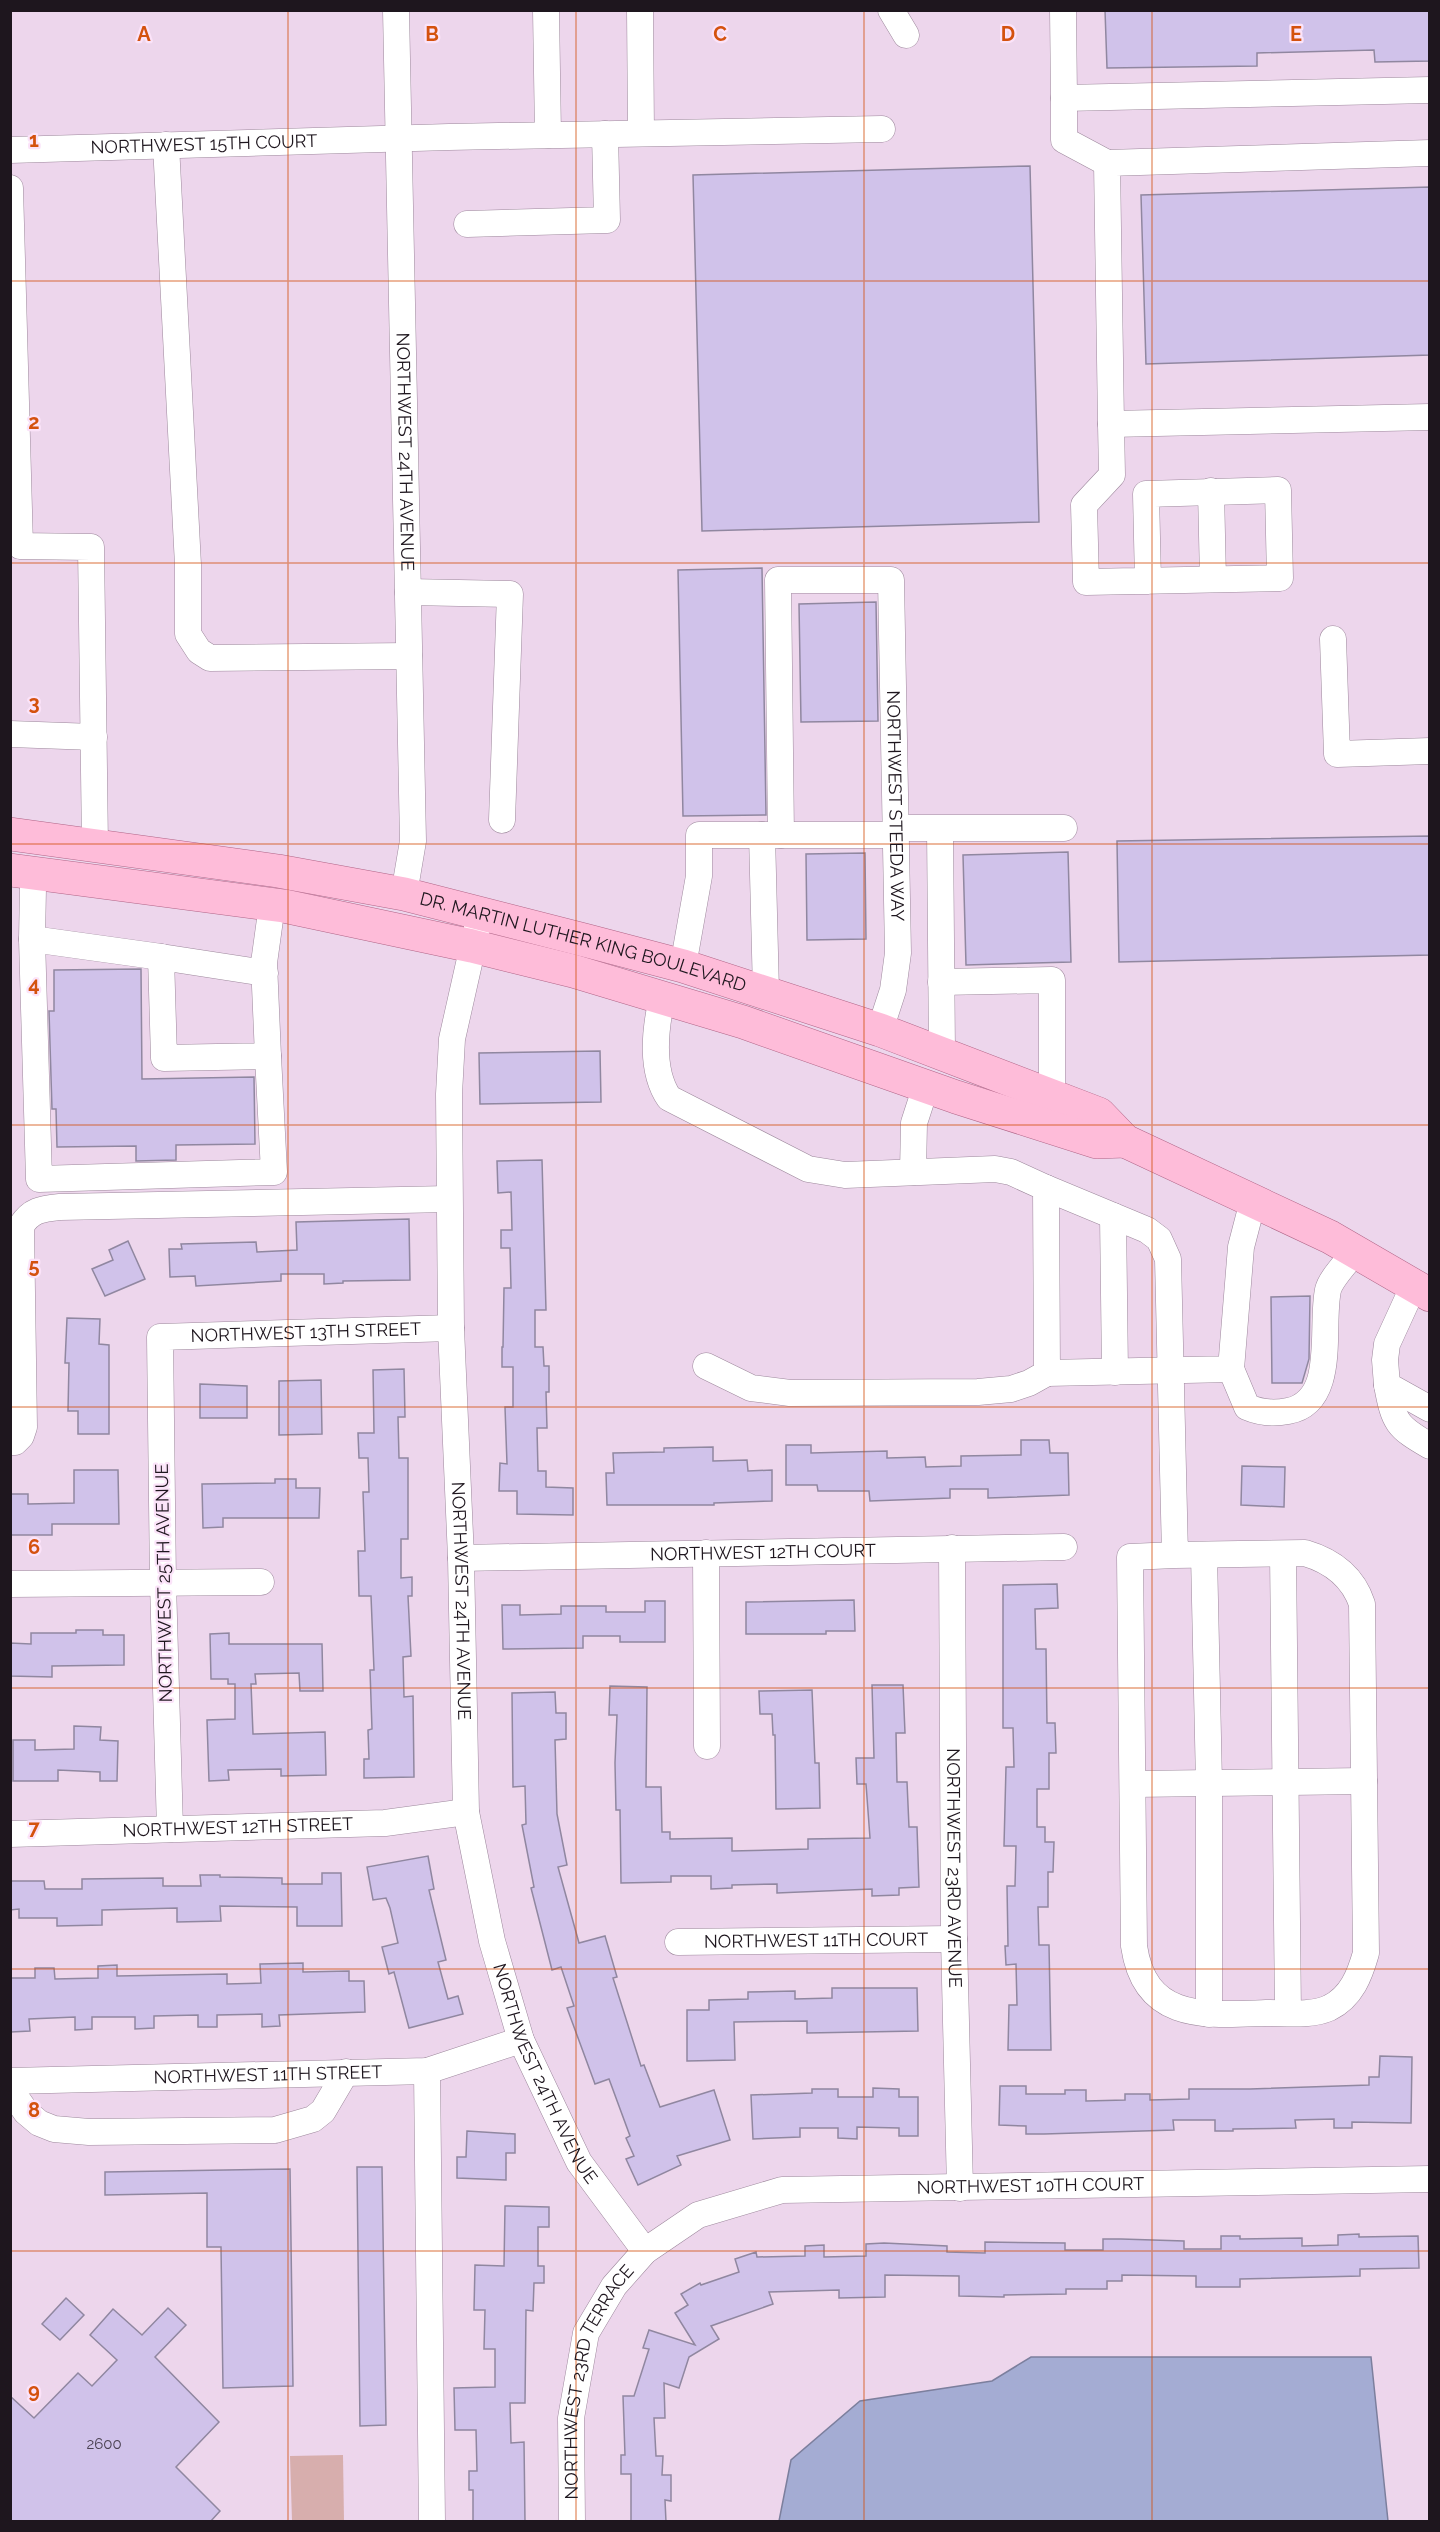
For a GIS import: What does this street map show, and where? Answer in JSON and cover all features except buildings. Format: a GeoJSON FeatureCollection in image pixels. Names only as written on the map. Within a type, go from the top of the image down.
{"type":"FeatureCollection","features":[{"type":"Feature","properties":{"kind":"main road","name":"DR. MARTIN LUTHER KING BOULEVARD"},"geometry":{"type":"LineString","coordinates":[[10,834],[278,871],[404,894],[683,966],[766,992],[880,1030],[1099,1114],[1125,1141],[1330,1237],[1422,1290]]}},
{"type":"Feature","properties":{"kind":"main road","name":"DR. MARTIN LUTHER KING BOULEVARD"},"geometry":{"type":"LineString","coordinates":[[23,872],[272,905],[471,946],[573,971],[742,1022],[1097,1142],[1125,1141]]}},
{"type":"Feature","properties":{"kind":"main road"},"geometry":{"type":"LineString","coordinates":[[203,895],[238,883],[352,902],[404,894]]}},
{"type":"Feature","properties":{"kind":"street","name":"NORTHWEST 24TH AVENUE"},"geometry":{"type":"LineString","coordinates":[[396,10],[413,841],[404,894]]}},
{"type":"Feature","properties":{"kind":"street"},"geometry":{"type":"LineString","coordinates":[[546,10],[548,135]]}},
{"type":"Feature","properties":{"kind":"street"},"geometry":{"type":"LineString","coordinates":[[640,10],[641,133]]}},
{"type":"Feature","properties":{"kind":"street"},"geometry":{"type":"LineString","coordinates":[[891,10],[906,35]]}},
{"type":"Feature","properties":{"kind":"street"},"geometry":{"type":"LineString","coordinates":[[1063,10],[1064,140],[1107,163],[1430,153]]}},
{"type":"Feature","properties":{"kind":"street"},"geometry":{"type":"LineString","coordinates":[[1064,98],[1430,90]]}},
{"type":"Feature","properties":{"kind":"street","name":"NORTHWEST 15TH COURT"},"geometry":{"type":"LineString","coordinates":[[10,150],[548,135],[882,129]]}},
{"type":"Feature","properties":{"kind":"street"},"geometry":{"type":"LineString","coordinates":[[467,224],[607,220],[605,134]]}},
{"type":"Feature","properties":{"kind":"street"},"geometry":{"type":"LineString","coordinates":[[166,145],[188,565],[188,634],[199,651],[210,658],[409,656]]}},
{"type":"Feature","properties":{"kind":"street"},"geometry":{"type":"LineString","coordinates":[[1107,163],[1112,475],[1084,505],[1086,582],[1148,581],[1213,579],[1280,578],[1278,490],[1146,494],[1148,581]]}},
{"type":"Feature","properties":{"kind":"street"},"geometry":{"type":"LineString","coordinates":[[10,188],[15,546],[91,548],[95,846]]}},
{"type":"Feature","properties":{"kind":"street"},"geometry":{"type":"LineString","coordinates":[[1111,424],[1430,417]]}},
{"type":"Feature","properties":{"kind":"street"},"geometry":{"type":"LineString","coordinates":[[1211,491],[1213,579]]}},
{"type":"Feature","properties":{"kind":"street","name":"NORTHWEST STEEDA WAY"},"geometry":{"type":"LineString","coordinates":[[772,835],[778,580],[891,580],[898,953],[893,990],[880,1030]]}},
{"type":"Feature","properties":{"kind":"street"},"geometry":{"type":"LineString","coordinates":[[408,592],[510,594],[502,820]]}},
{"type":"Feature","properties":{"kind":"street"},"geometry":{"type":"LineString","coordinates":[[1333,639],[1337,754],[1430,752]]}},
{"type":"Feature","properties":{"kind":"street"},"geometry":{"type":"LineString","coordinates":[[10,734],[94,737]]}},
{"type":"Feature","properties":{"kind":"street"},"geometry":{"type":"LineString","coordinates":[[683,966],[699,876],[699,835],[1064,828]]}},
{"type":"Feature","properties":{"kind":"street"},"geometry":{"type":"LineString","coordinates":[[940,829],[942,1053]]}},
{"type":"Feature","properties":{"kind":"street"},"geometry":{"type":"LineString","coordinates":[[766,992],[772,835]]}},
{"type":"Feature","properties":{"kind":"street"},"geometry":{"type":"LineString","coordinates":[[23,872],[33,888],[32,939],[39,1179],[274,1172],[265,973],[272,905]]}},
{"type":"Feature","properties":{"kind":"street","name":"NORTHWEST 24TH AVENUE"},"geometry":{"type":"LineString","coordinates":[[482,913],[471,946],[452,1039],[448,1094],[451,1328],[461,1558],[466,1812],[492,1941],[521,2040],[579,2162],[645,2251]]}},
{"type":"Feature","properties":{"kind":"street"},"geometry":{"type":"LineString","coordinates":[[32,939],[265,973]]}},
{"type":"Feature","properties":{"kind":"street"},"geometry":{"type":"LineString","coordinates":[[161,957],[164,1058],[268,1056]]}},
{"type":"Feature","properties":{"kind":"street"},"geometry":{"type":"LineString","coordinates":[[941,982],[1052,980],[1052,1096]]}},
{"type":"Feature","properties":{"kind":"street"},"geometry":{"type":"LineString","coordinates":[[662,998],[657,1022],[657,1061],[660,1082],[669,1098],[808,1169],[845,1175],[995,1169],[1011,1172],[1147,1230],[1159,1239],[1168,1259],[1175,1555]]}},
{"type":"Feature","properties":{"kind":"street"},"geometry":{"type":"LineString","coordinates":[[913,1172],[914,1123],[926,1086]]}},
{"type":"Feature","properties":{"kind":"street"},"geometry":{"type":"LineString","coordinates":[[1046,1188],[1047,1373]]}},
{"type":"Feature","properties":{"kind":"street"},"geometry":{"type":"LineString","coordinates":[[10,1442],[15,1442],[21,1436],[24,1427],[21,1226],[28,1215],[38,1209],[450,1199]]}},
{"type":"Feature","properties":{"kind":"street"},"geometry":{"type":"LineString","coordinates":[[1253,1201],[1241,1247],[1231,1369],[1247,1407],[1268,1413],[1281,1413],[1297,1410],[1309,1401],[1322,1381],[1329,1288],[1354,1252]]}},
{"type":"Feature","properties":{"kind":"street"},"geometry":{"type":"LineString","coordinates":[[1113,1216],[1115,1372]]}},
{"type":"Feature","properties":{"kind":"street"},"geometry":{"type":"LineString","coordinates":[[1422,1290],[1387,1344],[1385,1360],[1390,1402],[1402,1430],[1430,1446]]}},
{"type":"Feature","properties":{"kind":"street","name":"NORTHWEST 13TH STREET"},"geometry":{"type":"LineString","coordinates":[[160,1337],[451,1328]]}},
{"type":"Feature","properties":{"kind":"street","name":"NORTHWEST 25TH AVENUE"},"geometry":{"type":"LineString","coordinates":[[160,1337],[163,1583],[170,1829]]}},
{"type":"Feature","properties":{"kind":"street"},"geometry":{"type":"LineString","coordinates":[[706,1366],[751,1388],[790,1394],[978,1392],[1011,1389],[1029,1383],[1047,1373],[1231,1369]]}},
{"type":"Feature","properties":{"kind":"street"},"geometry":{"type":"LineString","coordinates":[[1387,1385],[1430,1409]]}},
{"type":"Feature","properties":{"kind":"street","name":"NORTHWEST 12TH COURT"},"geometry":{"type":"LineString","coordinates":[[461,1558],[1064,1547]]}},
{"type":"Feature","properties":{"kind":"street","name":"NORTHWEST 23RD AVENUE"},"geometry":{"type":"LineString","coordinates":[[952,1548],[954,1939],[960,2188]]}},
{"type":"Feature","properties":{"kind":"street"},"geometry":{"type":"LineString","coordinates":[[706,1552],[707,1746]]}},
{"type":"Feature","properties":{"kind":"street"},"geometry":{"type":"LineString","coordinates":[[1305,1553],[1330,1564],[1347,1577],[1362,1604],[1366,1953],[1358,1980],[1341,2000],[1330,2007],[1314,2012],[1288,2013],[1209,2014],[1195,2012],[1165,2003],[1154,1995],[1140,1972],[1134,1946],[1130,1557],[1175,1555],[1305,1553]]}},
{"type":"Feature","properties":{"kind":"street"},"geometry":{"type":"LineString","coordinates":[[1283,1554],[1288,2013]]}},
{"type":"Feature","properties":{"kind":"street"},"geometry":{"type":"LineString","coordinates":[[1204,1555],[1209,1783],[1209,2014]]}},
{"type":"Feature","properties":{"kind":"street"},"geometry":{"type":"LineString","coordinates":[[10,1584],[261,1582]]}},
{"type":"Feature","properties":{"kind":"street"},"geometry":{"type":"LineString","coordinates":[[1133,1785],[1364,1780]]}},
{"type":"Feature","properties":{"kind":"street","name":"NORTHWEST 12TH STREET"},"geometry":{"type":"LineString","coordinates":[[10,1833],[385,1823],[466,1812]]}},
{"type":"Feature","properties":{"kind":"street","name":"NORTHWEST 11TH COURT"},"geometry":{"type":"LineString","coordinates":[[678,1942],[954,1939]]}},
{"type":"Feature","properties":{"kind":"street","name":"NORTHWEST 11TH STREET"},"geometry":{"type":"LineString","coordinates":[[10,2081],[427,2071],[521,2040]]}},
{"type":"Feature","properties":{"kind":"street"},"geometry":{"type":"LineString","coordinates":[[427,2071],[432,2522]]}},
{"type":"Feature","properties":{"kind":"street"},"geometry":{"type":"LineString","coordinates":[[10,2089],[26,2112],[39,2124],[54,2128],[89,2132],[275,2130],[313,2119],[323,2111],[346,2073]]}},
{"type":"Feature","properties":{"kind":"street","name":"NORTHWEST 10TH COURT"},"geometry":{"type":"LineString","coordinates":[[645,2251],[698,2215],[782,2190],[1430,2179]]}},
{"type":"Feature","properties":{"kind":"street","name":"NORTHWEST 23RD TERRACE"},"geometry":{"type":"LineString","coordinates":[[572,2522],[571,2418],[586,2333],[614,2286],[645,2251]]}},
{"type":"Feature","properties":{"kind":"shaded area"},"geometry":{"type":"Polygon","coordinates":[[[343,2455],[344,2521],[292,2521],[290,2456],[343,2455]]]}},
{"type":"Feature","properties":{"kind":"water"},"geometry":{"type":"Polygon","coordinates":[[[1031,2357],[1371,2357],[1388,2521],[779,2521],[791,2460],[860,2401],[992,2381],[1031,2357]]]}}]}
